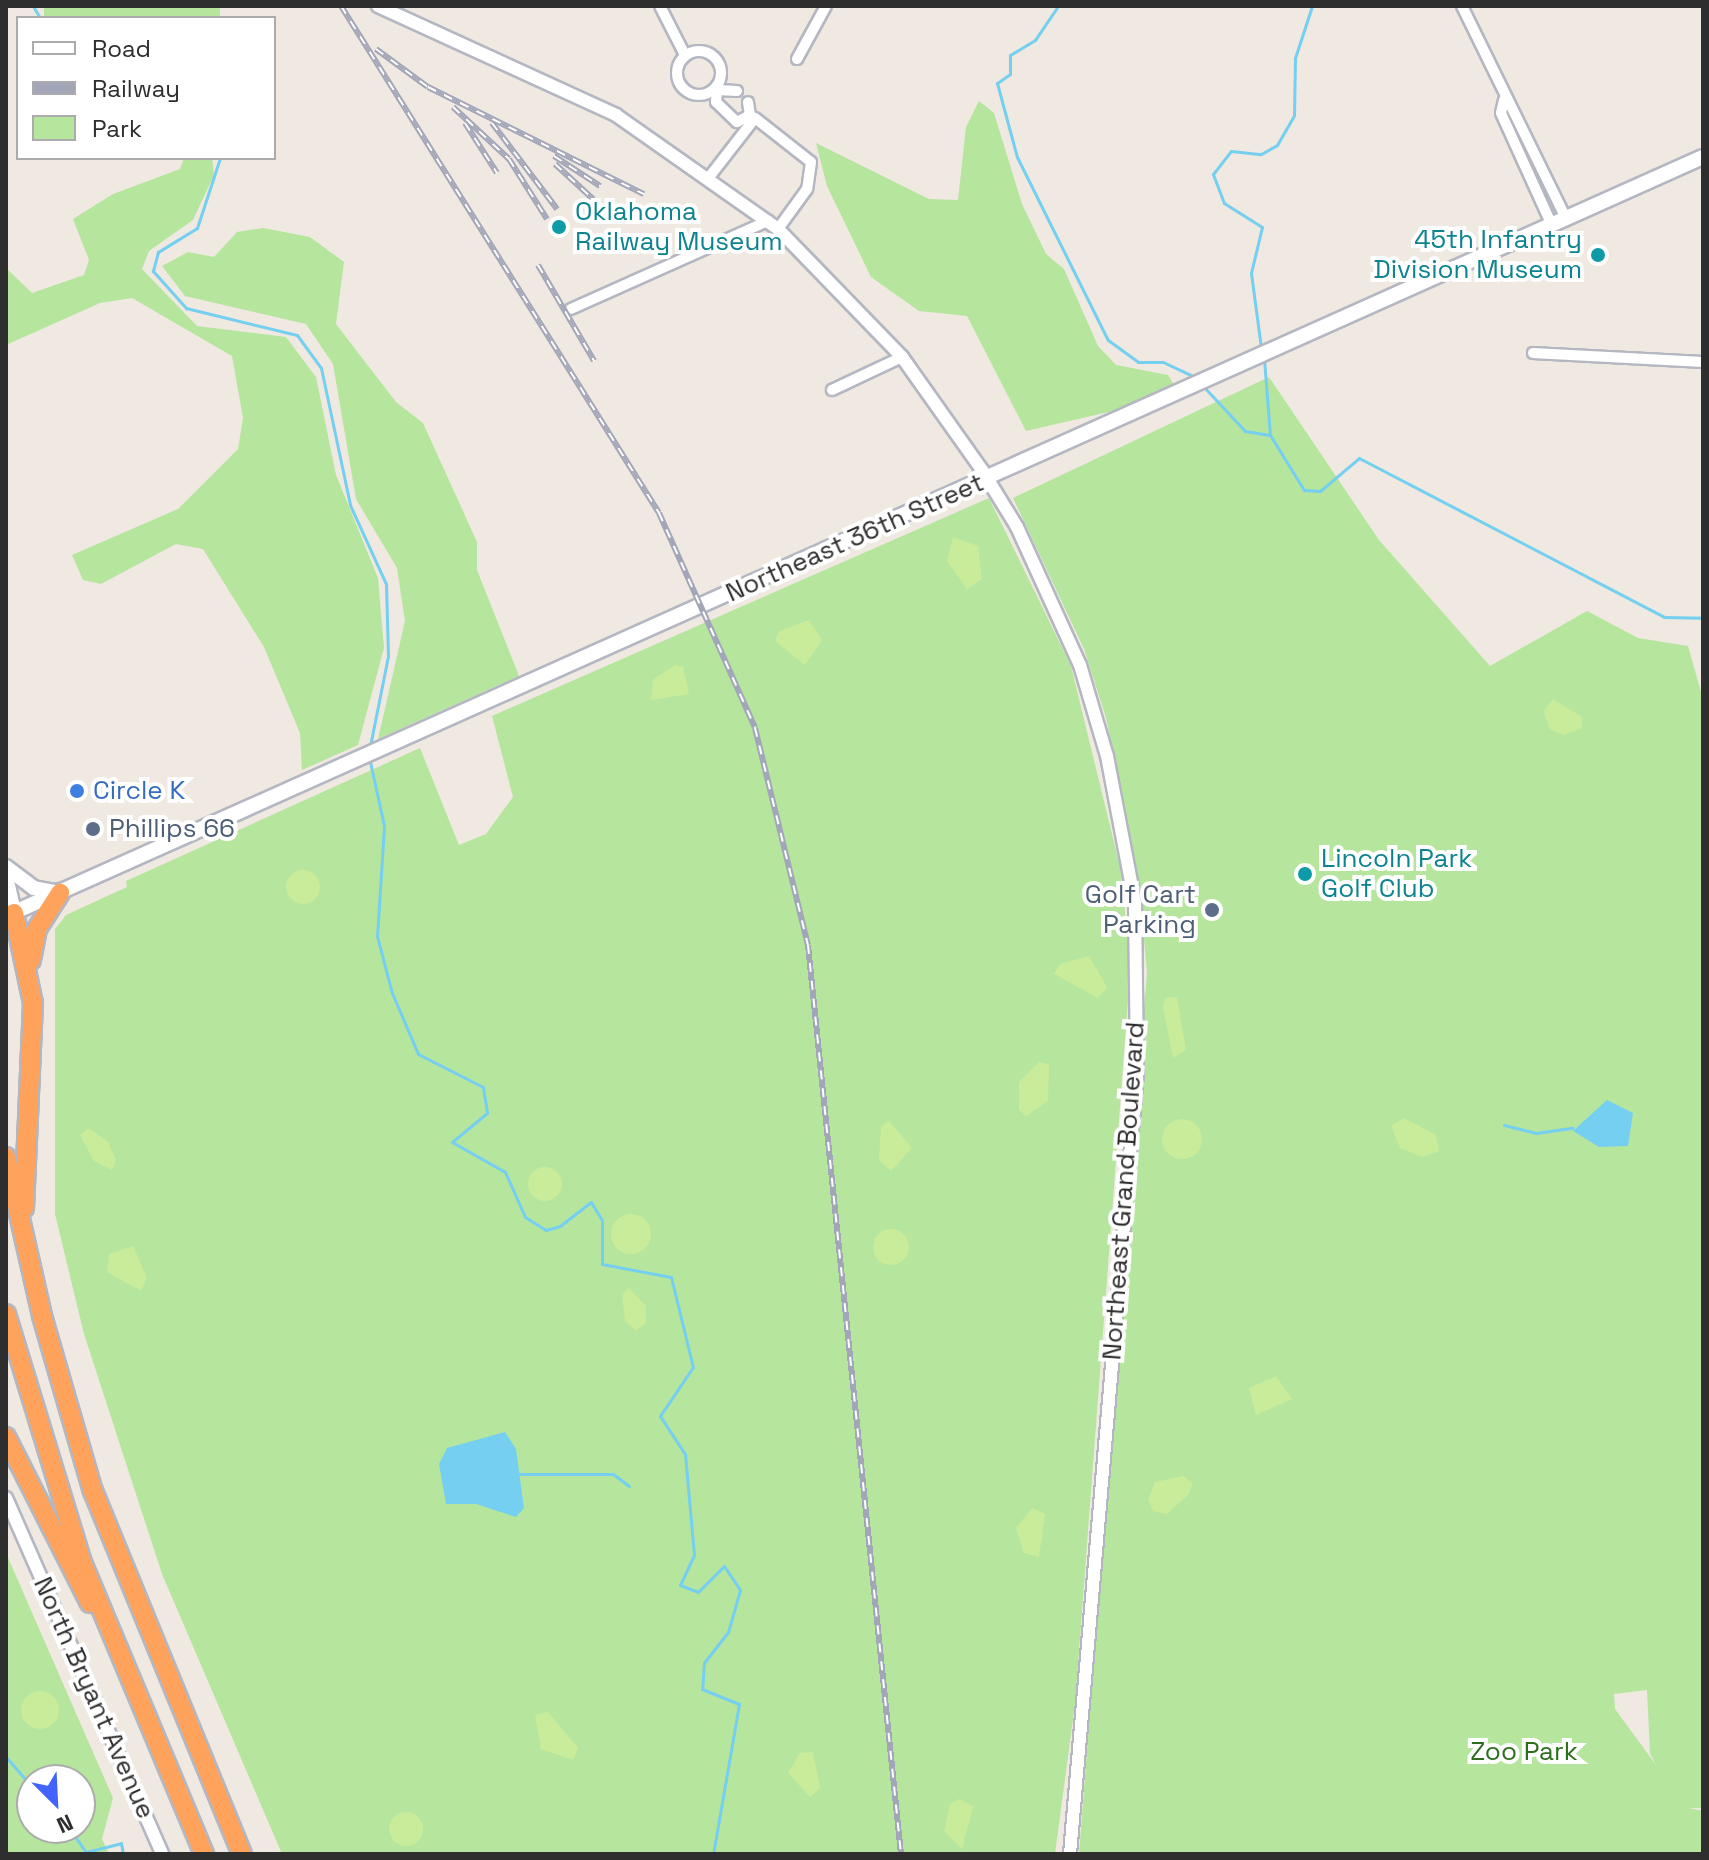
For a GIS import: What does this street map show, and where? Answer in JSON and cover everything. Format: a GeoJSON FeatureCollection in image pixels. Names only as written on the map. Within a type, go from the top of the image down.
{"type":"FeatureCollection","features":[{"type":"Feature","properties":{"kind":"highway"},"geometry":{"type":"LineString","coordinates":[[22,1235],[29,967],[37,929],[60,893]]}},
{"type":"Feature","properties":{"kind":"highway"},"geometry":{"type":"LineString","coordinates":[[10,915],[29,967]]}},
{"type":"Feature","properties":{"kind":"highway"},"geometry":{"type":"LineString","coordinates":[[6,1157],[22,1235],[98,1504],[242,1854]]}},
{"type":"Feature","properties":{"kind":"highway"},"geometry":{"type":"LineString","coordinates":[[6,1314],[58,1492],[109,1632],[204,1854]]}},
{"type":"Feature","properties":{"kind":"highway"},"geometry":{"type":"LineString","coordinates":[[6,1437],[71,1575],[109,1632]]}},
{"type":"Feature","properties":{"kind":"main road","name":"Northeast 36th Street"},"geometry":{"type":"LineString","coordinates":[[10,915],[988,478],[1564,214],[1703,157]]}},
{"type":"Feature","properties":{"kind":"main road"},"geometry":{"type":"LineString","coordinates":[[6,867],[34,888],[60,893]]}},
{"type":"Feature","properties":{"kind":"main road"},"geometry":{"type":"LineString","coordinates":[[6,877],[10,915]]}},
{"type":"Feature","properties":{"kind":"street","name":"Northeast Grand Boulevard"},"geometry":{"type":"LineString","coordinates":[[378,6],[562,86],[710,176],[773,225],[902,357],[988,478],[1080,665],[1108,759],[1135,903],[1137,1074],[1070,1854]]}},
{"type":"Feature","properties":{"kind":"street"},"geometry":{"type":"LineString","coordinates":[[660,6],[685,55]]}},
{"type":"Feature","properties":{"kind":"street"},"geometry":{"type":"LineString","coordinates":[[797,59],[826,6]]}},
{"type":"Feature","properties":{"kind":"street"},"geometry":{"type":"LineString","coordinates":[[1462,6],[1504,100],[1516,108],[1564,214]]}},
{"type":"Feature","properties":{"kind":"street"},"geometry":{"type":"LineString","coordinates":[[737,91],[716,88],[696,95],[683,88],[677,68],[685,55],[698,50],[717,60],[716,88],[716,102],[737,122],[752,116]]}},
{"type":"Feature","properties":{"kind":"street"},"geometry":{"type":"LineString","coordinates":[[1504,100],[1501,113],[1550,221]]}},
{"type":"Feature","properties":{"kind":"street"},"geometry":{"type":"LineString","coordinates":[[571,309],[773,225],[807,189],[811,162],[752,116],[748,102]]}},
{"type":"Feature","properties":{"kind":"street"},"geometry":{"type":"LineString","coordinates":[[710,176],[752,116]]}},
{"type":"Feature","properties":{"kind":"street"},"geometry":{"type":"LineString","coordinates":[[1533,353],[1703,362]]}},
{"type":"Feature","properties":{"kind":"street"},"geometry":{"type":"LineString","coordinates":[[832,390],[902,357]]}},
{"type":"Feature","properties":{"kind":"street","name":"North Bryant Avenue"},"geometry":{"type":"LineString","coordinates":[[6,1498],[162,1854]]}},
{"type":"Feature","properties":{"kind":"green space"},"geometry":{"type":"Polygon","coordinates":[[[44,6],[220,6],[220,16],[44,16],[44,6]]]}},
{"type":"Feature","properties":{"kind":"green space"},"geometry":{"type":"Polygon","coordinates":[[[979,101],[994,113],[1022,204],[1046,254],[1064,269],[1098,346],[1116,365],[1168,375],[1174,385],[1117,410],[1026,431],[967,316],[919,311],[871,277],[827,186],[816,143],[929,199],[958,200],[966,127],[979,101]]]}},
{"type":"Feature","properties":{"kind":"green space"},"geometry":{"type":"Polygon","coordinates":[[[183,160],[212,160],[214,175],[193,220],[149,251],[142,269],[197,326],[286,337],[316,377],[336,475],[378,578],[384,648],[358,745],[302,770],[300,733],[264,647],[203,549],[176,544],[101,584],[83,580],[72,555],[178,509],[238,449],[243,418],[232,356],[132,298],[100,303],[6,345],[6,268],[32,293],[84,275],[89,260],[73,219],[113,194],[180,169],[183,160]]]}},
{"type":"Feature","properties":{"kind":"green space"},"geometry":{"type":"Polygon","coordinates":[[[263,228],[310,237],[344,262],[336,324],[396,402],[423,423],[477,542],[477,570],[519,676],[378,739],[405,621],[397,568],[356,499],[333,364],[306,324],[185,296],[162,266],[188,252],[214,257],[237,232],[263,228]]]}},
{"type":"Feature","properties":{"kind":"green space","name":"Zoo Park"},"geometry":{"type":"Polygon","coordinates":[[[1269,377],[1379,540],[1490,666],[1587,611],[1638,638],[1688,646],[1703,699],[1703,1808],[1689,1808],[1703,1811],[1703,1854],[1079,1854],[1147,972],[1138,876],[1106,718],[1084,649],[1013,498],[1269,377]],[[1647,1690],[1614,1694],[1615,1709],[1656,1765],[1650,1753],[1647,1690]]]}},
{"type":"Feature","properties":{"kind":"green space"},"geometry":{"type":"Polygon","coordinates":[[[989,498],[1071,666],[1122,875],[1130,974],[1075,1704],[1055,1854],[282,1854],[162,1574],[84,1334],[55,1214],[55,929],[66,915],[127,887],[126,881],[420,748],[459,845],[486,834],[513,797],[492,716],[989,498]]]}},
{"type":"Feature","properties":{"kind":"green space"},"geometry":{"type":"Polygon","coordinates":[[[953,537],[978,546],[982,579],[967,589],[947,561],[953,537]]]}},
{"type":"Feature","properties":{"kind":"green space"},"geometry":{"type":"Polygon","coordinates":[[[809,620],[822,640],[805,665],[775,641],[779,631],[809,620]]]}},
{"type":"Feature","properties":{"kind":"green space"},"geometry":{"type":"Polygon","coordinates":[[[675,665],[683,667],[689,694],[651,700],[653,680],[675,665]]]}},
{"type":"Feature","properties":{"kind":"green space"},"geometry":{"type":"Polygon","coordinates":[[[1553,699],[1582,717],[1582,728],[1563,735],[1550,729],[1543,711],[1553,699]]]}},
{"type":"Feature","properties":{"kind":"green space"},"geometry":{"type":"Polygon","coordinates":[[[303,870],[315,875],[320,887],[315,899],[303,904],[291,899],[286,887],[291,875],[303,870]]]}},
{"type":"Feature","properties":{"kind":"green space"},"geometry":{"type":"Polygon","coordinates":[[[1089,956],[1107,987],[1098,998],[1054,974],[1060,964],[1089,956]]]}},
{"type":"Feature","properties":{"kind":"green space"},"geometry":{"type":"Polygon","coordinates":[[[1177,997],[1186,1050],[1173,1058],[1163,1007],[1165,998],[1177,997]]]}},
{"type":"Feature","properties":{"kind":"green space"},"geometry":{"type":"Polygon","coordinates":[[[1039,1062],[1049,1064],[1048,1101],[1026,1116],[1019,1110],[1019,1082],[1039,1062]]]}},
{"type":"Feature","properties":{"kind":"green space"},"geometry":{"type":"Polygon","coordinates":[[[1404,1118],[1436,1135],[1439,1151],[1422,1157],[1400,1148],[1391,1126],[1404,1118]]]}},
{"type":"Feature","properties":{"kind":"green space"},"geometry":{"type":"Polygon","coordinates":[[[1182,1119],[1196,1125],[1202,1139],[1196,1153],[1182,1159],[1168,1153],[1162,1139],[1168,1125],[1182,1119]]]}},
{"type":"Feature","properties":{"kind":"green space"},"geometry":{"type":"Polygon","coordinates":[[[889,1121],[912,1148],[891,1171],[879,1160],[881,1126],[889,1121]]]}},
{"type":"Feature","properties":{"kind":"green space"},"geometry":{"type":"Polygon","coordinates":[[[89,1128],[108,1142],[116,1160],[112,1170],[94,1161],[80,1135],[89,1128]]]}},
{"type":"Feature","properties":{"kind":"green space"},"geometry":{"type":"Polygon","coordinates":[[[545,1167],[557,1172],[562,1184],[557,1196],[545,1201],[533,1196],[528,1184],[533,1172],[545,1167]]]}},
{"type":"Feature","properties":{"kind":"green space"},"geometry":{"type":"Polygon","coordinates":[[[631,1214],[645,1220],[651,1234],[645,1248],[631,1254],[617,1248],[611,1234],[617,1220],[631,1214]]]}},
{"type":"Feature","properties":{"kind":"green space"},"geometry":{"type":"Polygon","coordinates":[[[891,1229],[904,1234],[909,1247],[904,1260],[891,1265],[878,1260],[873,1247],[878,1234],[891,1229]]]}},
{"type":"Feature","properties":{"kind":"green space"},"geometry":{"type":"Polygon","coordinates":[[[133,1246],[147,1278],[141,1291],[107,1272],[109,1254],[133,1246]]]}},
{"type":"Feature","properties":{"kind":"green space"},"geometry":{"type":"Polygon","coordinates":[[[629,1288],[646,1306],[646,1323],[636,1331],[625,1321],[622,1294],[629,1288]]]}},
{"type":"Feature","properties":{"kind":"green space"},"geometry":{"type":"Polygon","coordinates":[[[1276,1376],[1292,1399],[1256,1415],[1249,1388],[1276,1376]]]}},
{"type":"Feature","properties":{"kind":"green space"},"geometry":{"type":"Polygon","coordinates":[[[1184,1476],[1193,1484],[1188,1495],[1167,1514],[1153,1511],[1148,1499],[1155,1482],[1184,1476]]]}},
{"type":"Feature","properties":{"kind":"green space"},"geometry":{"type":"Polygon","coordinates":[[[1032,1508],[1045,1514],[1039,1557],[1024,1553],[1016,1528],[1032,1508]]]}},
{"type":"Feature","properties":{"kind":"green space"},"geometry":{"type":"Polygon","coordinates":[[[6,1553],[113,1798],[102,1839],[109,1854],[6,1854],[6,1553]]]}},
{"type":"Feature","properties":{"kind":"green space"},"geometry":{"type":"Polygon","coordinates":[[[40,1691],[53,1697],[59,1710],[53,1723],[40,1729],[27,1723],[21,1710],[27,1697],[40,1691]]]}},
{"type":"Feature","properties":{"kind":"green space"},"geometry":{"type":"Polygon","coordinates":[[[548,1712],[578,1748],[573,1760],[541,1749],[535,1715],[548,1712]]]}},
{"type":"Feature","properties":{"kind":"green space"},"geometry":{"type":"Polygon","coordinates":[[[813,1752],[820,1788],[810,1797],[788,1773],[800,1753],[813,1752]]]}},
{"type":"Feature","properties":{"kind":"green space"},"geometry":{"type":"Polygon","coordinates":[[[959,1799],[973,1806],[962,1849],[944,1831],[950,1804],[959,1799]]]}},
{"type":"Feature","properties":{"kind":"green space"},"geometry":{"type":"Polygon","coordinates":[[[406,1812],[418,1817],[423,1829],[418,1841],[406,1846],[394,1841],[389,1829],[394,1817],[406,1812]]]}},
{"type":"Feature","properties":{"kind":"water"},"geometry":{"type":"Polygon","coordinates":[[[1607,1100],[1633,1113],[1628,1146],[1599,1147],[1573,1131],[1607,1100]]]}},
{"type":"Feature","properties":{"kind":"water"},"geometry":{"type":"Polygon","coordinates":[[[505,1432],[516,1449],[524,1508],[516,1517],[476,1504],[446,1504],[439,1464],[447,1448],[505,1432]]]}},
{"type":"Feature","properties":{"kind":"waterway"},"geometry":{"type":"LineString","coordinates":[[33,6],[39,16]]}},
{"type":"Feature","properties":{"kind":"waterway"},"geometry":{"type":"LineString","coordinates":[[1058,6],[1035,40],[1010,55],[1010,74],[997,83],[1017,157],[1108,340],[1138,362],[1163,362],[1195,377]]}},
{"type":"Feature","properties":{"kind":"waterway"},"geometry":{"type":"LineString","coordinates":[[1261,348],[1251,273],[1262,227],[1224,203],[1213,174],[1231,151],[1261,154],[1277,145],[1294,115],[1295,58],[1312,6]]}},
{"type":"Feature","properties":{"kind":"waterway"},"geometry":{"type":"LineString","coordinates":[[219,160],[197,228],[158,252],[153,271],[186,308],[297,335],[321,368],[350,505],[386,584],[388,656],[370,746]]}},
{"type":"Feature","properties":{"kind":"waterway"},"geometry":{"type":"LineString","coordinates":[[1264,359],[1270,435],[1304,490],[1320,491],[1359,458],[1664,617],[1703,618]]}},
{"type":"Feature","properties":{"kind":"waterway"},"geometry":{"type":"LineString","coordinates":[[1203,386],[1245,431],[1270,435]]}},
{"type":"Feature","properties":{"kind":"waterway"},"geometry":{"type":"LineString","coordinates":[[369,757],[384,826],[377,936],[392,993],[418,1054],[483,1087],[487,1113],[452,1142],[505,1172],[525,1217],[546,1230],[560,1226],[591,1202],[602,1220],[602,1264],[671,1277],[693,1367],[660,1416],[685,1454],[694,1555],[680,1585],[698,1592],[724,1566],[740,1590],[728,1632],[704,1663],[702,1689],[739,1704],[713,1854]]}},
{"type":"Feature","properties":{"kind":"waterway"},"geometry":{"type":"LineString","coordinates":[[1504,1125],[1536,1133],[1573,1128]]}},
{"type":"Feature","properties":{"kind":"waterway"},"geometry":{"type":"LineString","coordinates":[[520,1474],[613,1474],[629,1486]]}},
{"type":"Feature","properties":{"kind":"waterway"},"geometry":{"type":"LineString","coordinates":[[6,1757],[16,1769]]}},
{"type":"Feature","properties":{"kind":"waterway"},"geometry":{"type":"LineString","coordinates":[[80,1844],[86,1852],[121,1843],[123,1854]]}},
{"type":"Feature","properties":{"kind":"railway"},"geometry":{"type":"LineString","coordinates":[[341,6],[659,513],[755,728],[808,945],[901,1854]]}},
{"type":"Feature","properties":{"kind":"railway"},"geometry":{"type":"LineString","coordinates":[[376,49],[428,87],[644,194]]}},
{"type":"Feature","properties":{"kind":"railway"},"geometry":{"type":"LineString","coordinates":[[453,107],[509,159],[547,219]]}},
{"type":"Feature","properties":{"kind":"railway"},"geometry":{"type":"LineString","coordinates":[[465,123],[497,173]]}},
{"type":"Feature","properties":{"kind":"railway"},"geometry":{"type":"LineString","coordinates":[[492,123],[557,209]]}},
{"type":"Feature","properties":{"kind":"railway"},"geometry":{"type":"LineString","coordinates":[[554,156],[600,186]]}},
{"type":"Feature","properties":{"kind":"railway"},"geometry":{"type":"LineString","coordinates":[[555,164],[593,199]]}},
{"type":"Feature","properties":{"kind":"railway"},"geometry":{"type":"LineString","coordinates":[[538,265],[594,361]]}},
{"type":"Feature","properties":{"kind":"place","name":"Oklahoma Railway Museum"},"geometry":{"type":"Point","coordinates":[559,227]}},
{"type":"Feature","properties":{"kind":"place","name":"45th Infantry Division Museum"},"geometry":{"type":"Point","coordinates":[1598,255]}},
{"type":"Feature","properties":{"kind":"place","name":"Circle K"},"geometry":{"type":"Point","coordinates":[77,791]}},
{"type":"Feature","properties":{"kind":"place","name":"Phillips 66"},"geometry":{"type":"Point","coordinates":[93,829]}},
{"type":"Feature","properties":{"kind":"place","name":"Lincoln Park Golf Club"},"geometry":{"type":"Point","coordinates":[1305,874]}},
{"type":"Feature","properties":{"kind":"place","name":"Golf Cart Parking"},"geometry":{"type":"Point","coordinates":[1212,910]}}]}
